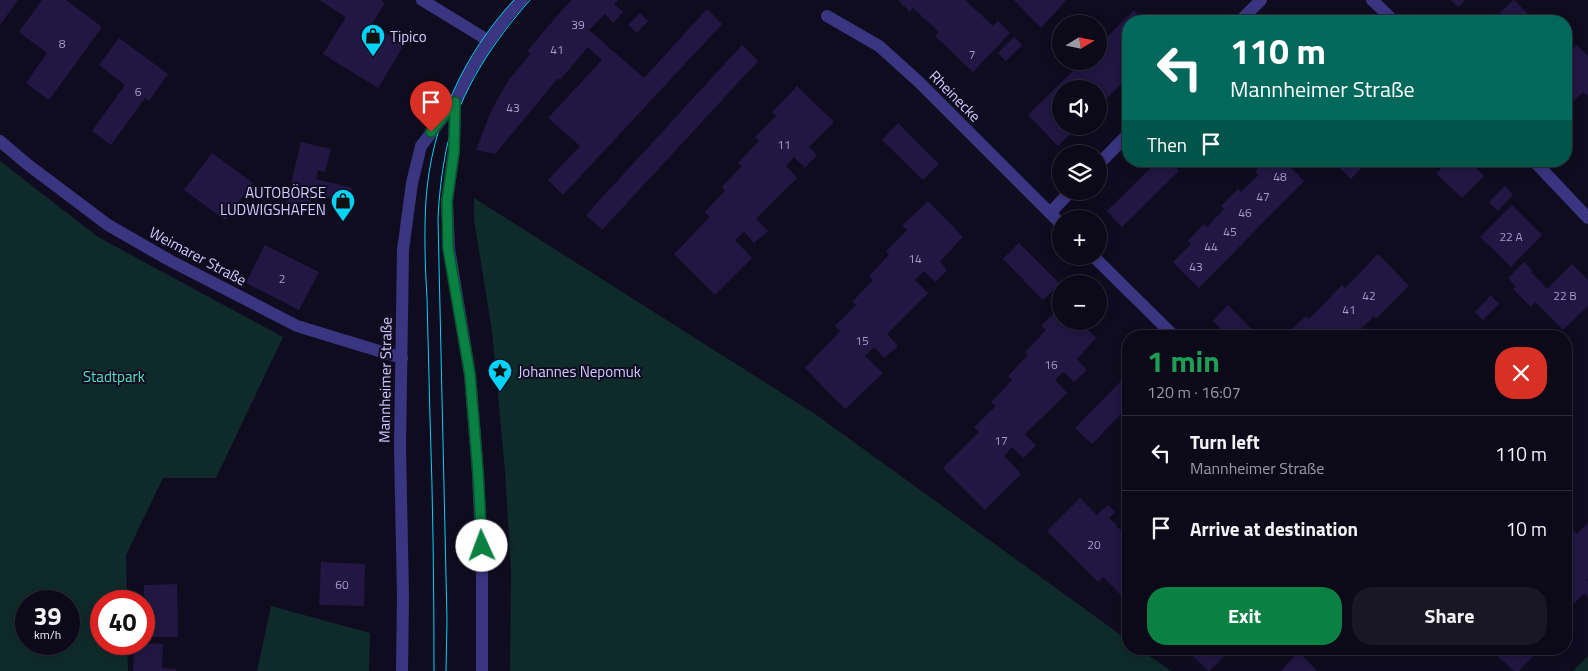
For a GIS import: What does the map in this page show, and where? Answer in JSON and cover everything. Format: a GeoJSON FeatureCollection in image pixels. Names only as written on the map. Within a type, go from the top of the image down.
{"type":"FeatureCollection","features":[{"type":"Feature","properties":{"kind":"street"},"geometry":{"type":"LineString","coordinates":[[422,0],[489,41]]}},
{"type":"Feature","properties":{"kind":"street","name":"Mannheimer Straße"},"geometry":{"type":"LineString","coordinates":[[402,671],[403,596],[400,448],[403,250],[412,183],[421,146],[455,102],[470,71],[489,41],[522,0]]}},
{"type":"Feature","properties":{"kind":"street"},"geometry":{"type":"LineString","coordinates":[[1246,15],[1261,0]]}},
{"type":"Feature","properties":{"kind":"street"},"geometry":{"type":"LineString","coordinates":[[1372,0],[1388,15]]}},
{"type":"Feature","properties":{"kind":"street","name":"Rheinecke"},"geometry":{"type":"LineString","coordinates":[[827,16],[879,46],[919,82],[1050,213]]}},
{"type":"Feature","properties":{"kind":"street","name":"Mannheimer Straße"},"geometry":{"type":"LineString","coordinates":[[455,102],[454,151],[447,201],[448,248],[470,375],[478,473],[482,564],[482,671]]}},
{"type":"Feature","properties":{"kind":"street"},"geometry":{"type":"LineString","coordinates":[[1107,156],[1122,140]]}},
{"type":"Feature","properties":{"kind":"street","name":"Weimarer Straße"},"geometry":{"type":"LineString","coordinates":[[0,141],[27,164],[108,225],[169,260],[297,326],[402,358]]}},
{"type":"Feature","properties":{"kind":"street"},"geometry":{"type":"LineString","coordinates":[[1540,167],[1588,218]]}},
{"type":"Feature","properties":{"kind":"street"},"geometry":{"type":"LineString","coordinates":[[1050,213],[1063,200]]}},
{"type":"Feature","properties":{"kind":"street"},"geometry":{"type":"LineString","coordinates":[[1103,265],[1168,330]]}},
{"type":"Feature","properties":{"kind":"green space","name":"Stadtpark"},"geometry":{"type":"Polygon","coordinates":[[[0,161],[98,237],[283,337],[216,478],[163,478],[126,555],[127,590],[90,590],[90,655],[127,655],[128,671],[0,671],[0,161]]]}},
{"type":"Feature","properties":{"kind":"green space"},"geometry":{"type":"Polygon","coordinates":[[[474,198],[815,414],[1122,636],[1122,655],[1148,655],[1171,671],[510,671],[511,572],[505,471],[492,331],[474,220],[474,198]]]}},
{"type":"Feature","properties":{"kind":"green space"},"geometry":{"type":"Polygon","coordinates":[[[271,606],[370,633],[369,671],[257,671],[271,606]]]}},
{"type":"Feature","properties":{"kind":"green space"},"geometry":{"type":"Polygon","coordinates":[[[1588,656],[1588,671],[1573,671],[1588,656]]]}},
{"type":"Feature","properties":{"kind":"building"},"geometry":{"type":"Polygon","coordinates":[[[0,0],[18,0],[0,25],[0,0]]]}},
{"type":"Feature","properties":{"kind":"building"},"geometry":{"type":"Polygon","coordinates":[[[42,0],[66,0],[102,27],[49,100],[26,83],[47,53],[19,32],[42,0]]]}},
{"type":"Feature","properties":{"kind":"building"},"geometry":{"type":"Polygon","coordinates":[[[319,0],[380,0],[385,3],[372,24],[404,45],[378,88],[323,54],[346,17],[319,0]]]}},
{"type":"Feature","properties":{"kind":"building"},"geometry":{"type":"Polygon","coordinates":[[[571,0],[618,0],[614,4],[623,12],[613,23],[605,14],[589,30],[644,78],[707,9],[722,24],[563,195],[548,180],[580,146],[548,118],[602,60],[588,47],[560,80],[558,78],[495,154],[476,150],[492,109],[508,81],[530,54],[527,51],[571,0]]]}},
{"type":"Feature","properties":{"kind":"building"},"geometry":{"type":"Polygon","coordinates":[[[898,0],[965,0],[993,26],[998,21],[1010,33],[973,72],[935,36],[939,32],[913,8],[910,12],[898,0]]]}},
{"type":"Feature","properties":{"kind":"building"},"geometry":{"type":"Polygon","coordinates":[[[1014,0],[1066,0],[1041,28],[1014,0]]]}},
{"type":"Feature","properties":{"kind":"building"},"geometry":{"type":"Polygon","coordinates":[[[1451,0],[1465,0],[1458,7],[1451,0]]]}},
{"type":"Feature","properties":{"kind":"building"},"geometry":{"type":"Polygon","coordinates":[[[1514,0],[1529,15],[1498,15],[1514,0]]]}},
{"type":"Feature","properties":{"kind":"building"},"geometry":{"type":"Polygon","coordinates":[[[1134,10],[1139,15],[1129,15],[1134,10]]]}},
{"type":"Feature","properties":{"kind":"building"},"geometry":{"type":"Polygon","coordinates":[[[640,13],[648,21],[637,33],[628,25],[640,13]]]}},
{"type":"Feature","properties":{"kind":"building"},"geometry":{"type":"Polygon","coordinates":[[[1122,22],[1122,83],[1107,98],[1107,80],[1064,80],[1074,70],[1108,70],[1108,36],[1122,22]]]}},
{"type":"Feature","properties":{"kind":"building"},"geometry":{"type":"Polygon","coordinates":[[[1014,37],[1022,45],[1006,61],[998,53],[1014,37]]]}},
{"type":"Feature","properties":{"kind":"building"},"geometry":{"type":"Polygon","coordinates":[[[119,38],[168,74],[149,101],[145,98],[111,145],[92,131],[125,85],[99,65],[119,38]]]}},
{"type":"Feature","properties":{"kind":"building"},"geometry":{"type":"Polygon","coordinates":[[[742,45],[758,61],[602,230],[586,215],[742,45]]]}},
{"type":"Feature","properties":{"kind":"building"},"geometry":{"type":"Polygon","coordinates":[[[1577,45],[1588,56],[1588,94],[1587,96],[1583,92],[1572,102],[1572,50],[1577,45]]]}},
{"type":"Feature","properties":{"kind":"building"},"geometry":{"type":"Polygon","coordinates":[[[797,86],[834,122],[809,147],[817,155],[805,168],[794,157],[786,166],[797,178],[756,219],[768,231],[754,243],[744,232],[735,240],[752,258],[715,295],[674,254],[710,217],[705,212],[725,191],[722,187],[742,166],[738,163],[759,141],[755,137],[776,116],[772,112],[797,86]]]}},
{"type":"Feature","properties":{"kind":"building"},"geometry":{"type":"Polygon","coordinates":[[[1052,91],[1052,135],[1069,135],[1057,145],[1028,115],[1052,91]]]}},
{"type":"Feature","properties":{"kind":"building"},"geometry":{"type":"Polygon","coordinates":[[[898,123],[939,164],[923,180],[882,140],[898,123]]]}},
{"type":"Feature","properties":{"kind":"building"},"geometry":{"type":"Polygon","coordinates":[[[301,142],[331,149],[325,172],[318,170],[316,179],[352,188],[348,202],[312,193],[308,209],[286,204],[301,142]]]}},
{"type":"Feature","properties":{"kind":"building"},"geometry":{"type":"Polygon","coordinates":[[[212,153],[253,183],[225,220],[184,190],[212,153]]]}},
{"type":"Feature","properties":{"kind":"building"},"geometry":{"type":"Polygon","coordinates":[[[1152,167],[1175,167],[1179,171],[1122,227],[1107,211],[1152,167]]]}},
{"type":"Feature","properties":{"kind":"building"},"geometry":{"type":"Polygon","coordinates":[[[1259,167],[1290,167],[1304,181],[1199,288],[1173,262],[1191,244],[1188,241],[1204,224],[1207,227],[1224,209],[1221,206],[1238,189],[1241,192],[1258,175],[1255,171],[1259,167]]]}},
{"type":"Feature","properties":{"kind":"building"},"geometry":{"type":"Polygon","coordinates":[[[1339,167],[1362,167],[1351,179],[1339,167]]]}},
{"type":"Feature","properties":{"kind":"building"},"geometry":{"type":"Polygon","coordinates":[[[1442,167],[1475,167],[1484,176],[1462,198],[1436,173],[1442,167]]]}},
{"type":"Feature","properties":{"kind":"building"},"geometry":{"type":"Polygon","coordinates":[[[1505,186],[1513,195],[1498,211],[1489,202],[1505,186]]]}},
{"type":"Feature","properties":{"kind":"building"},"geometry":{"type":"Polygon","coordinates":[[[928,201],[963,237],[940,261],[947,270],[935,282],[924,271],[915,280],[928,293],[887,334],[898,346],[884,358],[874,347],[865,356],[883,373],[845,409],[805,368],[840,331],[835,326],[856,305],[852,302],[873,280],[869,276],[889,255],[886,251],[907,230],[902,226],[928,201]]]}},
{"type":"Feature","properties":{"kind":"building"},"geometry":{"type":"Polygon","coordinates":[[[1512,205],[1542,235],[1511,267],[1480,237],[1512,205]]]}},
{"type":"Feature","properties":{"kind":"building"},"geometry":{"type":"Polygon","coordinates":[[[1019,243],[1052,276],[1052,292],[1043,300],[1003,259],[1019,243]]]}},
{"type":"Feature","properties":{"kind":"building"},"geometry":{"type":"Polygon","coordinates":[[[265,245],[319,272],[299,310],[246,283],[265,245]]]}},
{"type":"Feature","properties":{"kind":"building"},"geometry":{"type":"Polygon","coordinates":[[[1378,254],[1409,286],[1376,319],[1374,316],[1360,330],[1291,330],[1306,316],[1309,319],[1342,285],[1345,288],[1378,254]]]}},
{"type":"Feature","properties":{"kind":"building"},"geometry":{"type":"Polygon","coordinates":[[[1524,262],[1547,289],[1572,264],[1588,280],[1588,306],[1563,330],[1535,302],[1531,307],[1513,289],[1516,287],[1508,278],[1524,262]]]}},
{"type":"Feature","properties":{"kind":"building"},"geometry":{"type":"Polygon","coordinates":[[[1491,295],[1499,304],[1483,320],[1475,312],[1491,295]]]}},
{"type":"Feature","properties":{"kind":"building"},"geometry":{"type":"Polygon","coordinates":[[[1228,305],[1252,330],[1222,330],[1213,321],[1228,305]]]}},
{"type":"Feature","properties":{"kind":"building"},"geometry":{"type":"Polygon","coordinates":[[[1052,315],[1052,330],[1088,330],[1096,338],[1077,359],[1087,370],[1074,382],[1063,372],[1055,380],[1067,393],[1025,434],[1036,446],[1023,458],[1012,447],[1004,456],[1021,474],[985,510],[943,468],[979,432],[974,427],[996,406],[991,402],[1012,380],[1008,376],[1028,355],[1025,352],[1046,330],[1041,326],[1052,315]]]}},
{"type":"Feature","properties":{"kind":"building"},"geometry":{"type":"Polygon","coordinates":[[[1122,380],[1122,413],[1092,444],[1075,428],[1122,380]]]}},
{"type":"Feature","properties":{"kind":"building"},"geometry":{"type":"Polygon","coordinates":[[[1080,498],[1097,515],[1108,505],[1115,512],[1109,518],[1122,531],[1122,596],[1103,577],[1098,582],[1047,531],[1080,498]]]}},
{"type":"Feature","properties":{"kind":"building"},"geometry":{"type":"Polygon","coordinates":[[[1588,523],[1588,597],[1584,593],[1572,606],[1572,531],[1577,534],[1588,523]]]}},
{"type":"Feature","properties":{"kind":"building"},"geometry":{"type":"Polygon","coordinates":[[[321,562],[365,564],[364,606],[319,605],[321,562]]]}},
{"type":"Feature","properties":{"kind":"building"},"geometry":{"type":"Polygon","coordinates":[[[177,584],[178,637],[155,637],[155,590],[144,590],[144,585],[177,584]]]}},
{"type":"Feature","properties":{"kind":"building"},"geometry":{"type":"Polygon","coordinates":[[[155,644],[163,644],[162,668],[176,669],[176,671],[133,671],[134,655],[155,655],[155,644]]]}},
{"type":"Feature","properties":{"kind":"building"},"geometry":{"type":"Polygon","coordinates":[[[1192,655],[1226,655],[1209,671],[1192,655]]]}},
{"type":"Feature","properties":{"kind":"building"},"geometry":{"type":"Polygon","coordinates":[[[1296,655],[1302,655],[1317,671],[1281,671],[1296,655]]]}},
{"type":"Feature","properties":{"kind":"building"},"geometry":{"type":"Polygon","coordinates":[[[1497,655],[1534,655],[1519,671],[1514,671],[1497,655]]]}},
{"type":"Feature","properties":{"kind":"tram line"},"geometry":{"type":"LineString","coordinates":[[434,671],[433,513],[425,249],[426,200],[429,172],[443,118],[453,92],[479,44],[514,0]]}},
{"type":"Feature","properties":{"kind":"tram line"},"geometry":{"type":"LineString","coordinates":[[446,671],[447,620],[438,219],[441,182],[447,146],[460,106],[469,87],[491,50],[530,0]]}},
{"type":"Feature","properties":{"kind":"place","name":"Tipico"},"geometry":{"type":"Point","coordinates":[373,57]}},
{"type":"Feature","properties":{"kind":"place","name":"AUTOBÖRSE LUDWIGSHAFEN"},"geometry":{"type":"Point","coordinates":[343,222]}},
{"type":"Feature","properties":{"kind":"place","name":"Johannes Nepomuk"},"geometry":{"type":"Point","coordinates":[500,392]}},
{"type":"Feature","properties":{"kind":"route"},"geometry":{"type":"LineString","coordinates":[[431,132],[455,102],[454,151],[447,201],[448,248],[470,375],[482,546]]}}]}
